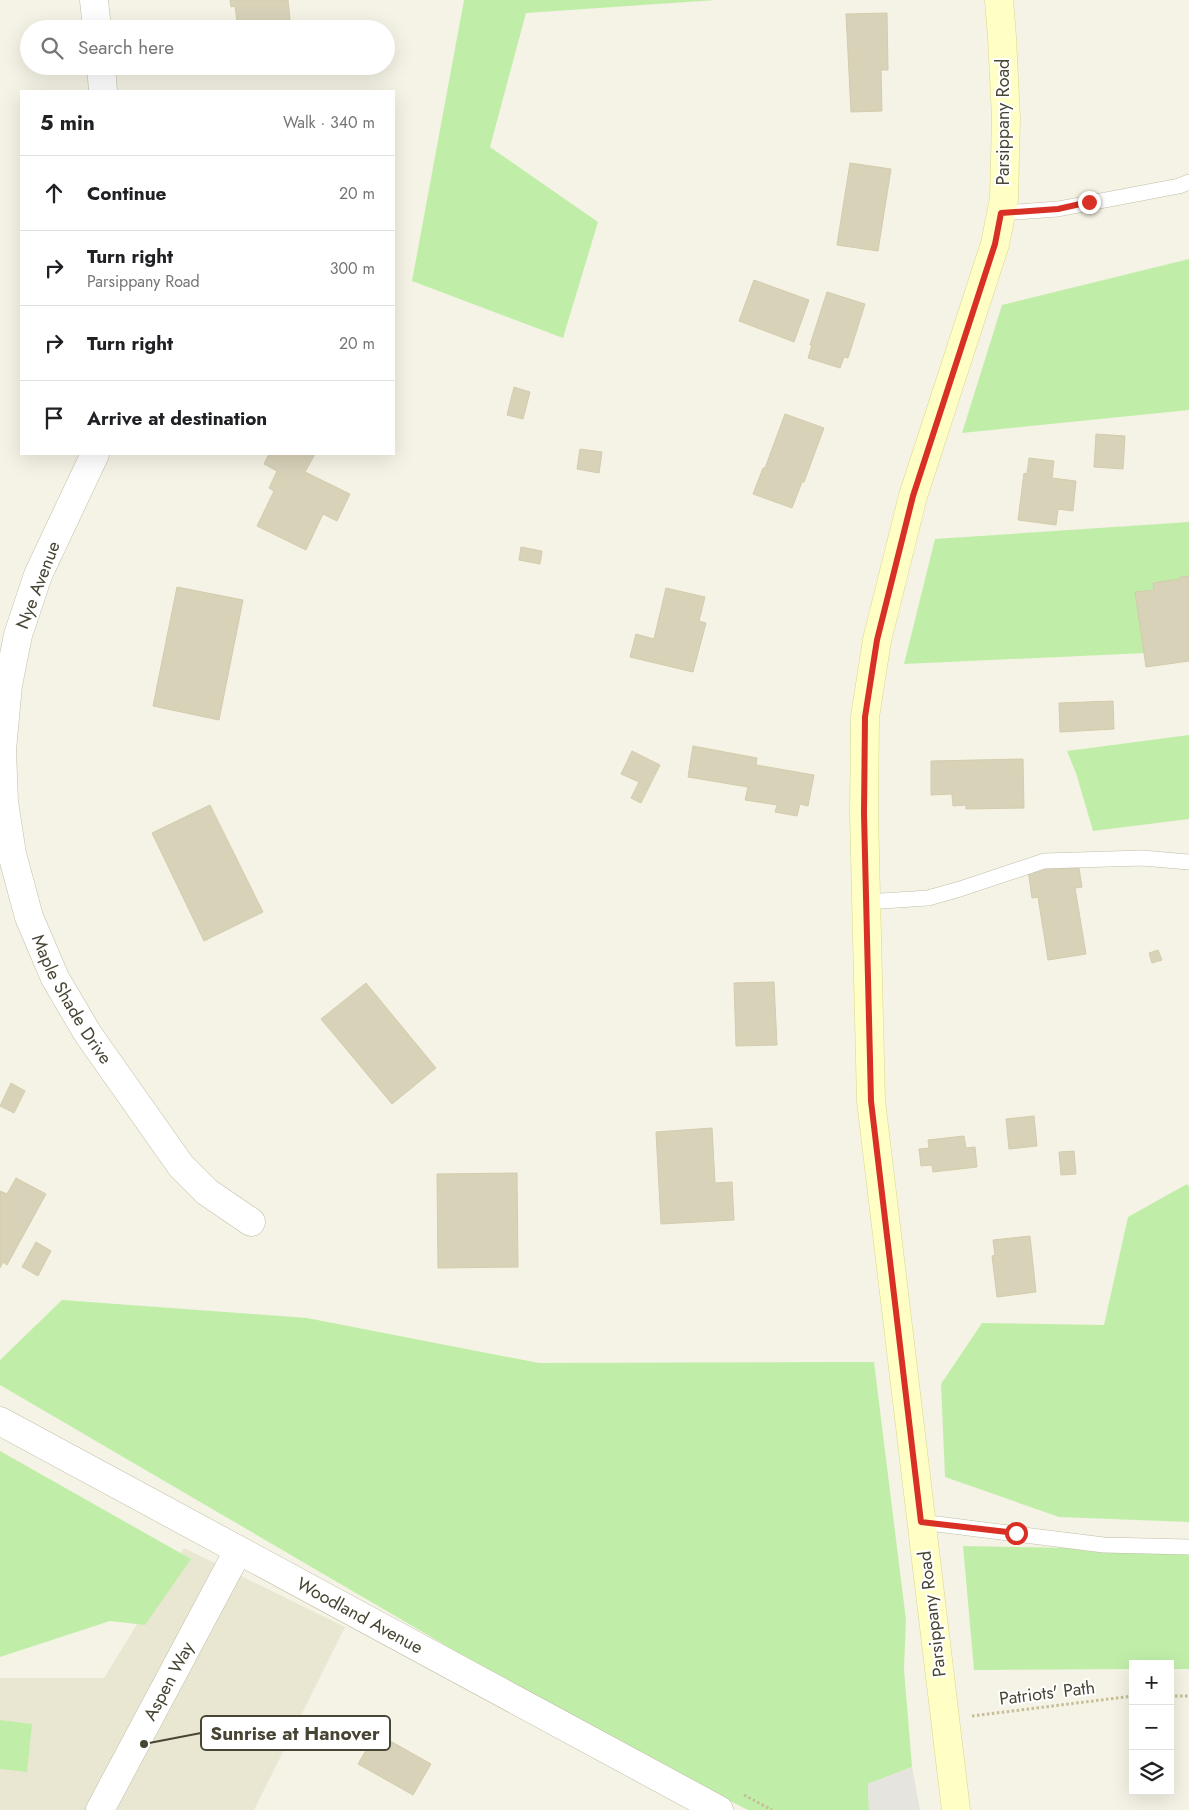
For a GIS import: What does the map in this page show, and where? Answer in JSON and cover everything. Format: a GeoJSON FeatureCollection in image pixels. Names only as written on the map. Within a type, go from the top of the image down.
{"type":"FeatureCollection","features":[{"type":"Feature","properties":{"kind":"main road","name":"Parsippany Road"},"geometry":{"type":"LineString","coordinates":[[956,1810],[871,1101],[864,814],[865,717],[877,640],[913,496],[995,244],[1004,199],[1006,118],[999,0]]}},
{"type":"Feature","properties":{"kind":"street"},"geometry":{"type":"LineString","coordinates":[[94,0],[96,20]]}},
{"type":"Feature","properties":{"kind":"street"},"geometry":{"type":"LineString","coordinates":[[101,75],[103,90]]}},
{"type":"Feature","properties":{"kind":"street","name":"Nye Avenue"},"geometry":{"type":"LineString","coordinates":[[2,723],[18,635],[38,575],[95,455]]}},
{"type":"Feature","properties":{"kind":"street","name":"Maple Shade Drive"},"geometry":{"type":"LineString","coordinates":[[2,723],[4,802],[12,854],[29,917],[54,978],[88,1034],[181,1166],[207,1192],[251,1222]]}},
{"type":"Feature","properties":{"kind":"street","name":"Woodland Avenue"},"geometry":{"type":"LineString","coordinates":[[0,1421],[719,1810]]}},
{"type":"Feature","properties":{"kind":"street","name":"Aspen Way"},"geometry":{"type":"LineString","coordinates":[[100,1810],[238,1551]]}},
{"type":"Feature","properties":{"kind":"lane"},"geometry":{"type":"LineString","coordinates":[[1001,213],[1058,209],[1179,186],[1189,182]]}},
{"type":"Feature","properties":{"kind":"lane"},"geometry":{"type":"LineString","coordinates":[[866,902],[928,898],[1044,861],[1142,858],[1189,862]]}},
{"type":"Feature","properties":{"kind":"lane"},"geometry":{"type":"LineString","coordinates":[[921,1522],[1104,1545],[1189,1547]]}},
{"type":"Feature","properties":{"kind":"path","name":"Patriots' Path"},"geometry":{"type":"LineString","coordinates":[[964,1717],[1129,1696]]}},
{"type":"Feature","properties":{"kind":"path"},"geometry":{"type":"LineString","coordinates":[[1174,1696],[1189,1696]]}},
{"type":"Feature","properties":{"kind":"shaded area"},"geometry":{"type":"Polygon","coordinates":[[[184,1548],[345,1627],[254,1810],[0,1810],[0,1678],[104,1678],[184,1548]]]}},
{"type":"Feature","properties":{"kind":"shaded area"},"geometry":{"type":"Polygon","coordinates":[[[912,1767],[920,1810],[869,1810],[868,1784],[912,1767]]]}},
{"type":"Feature","properties":{"kind":"green space"},"geometry":{"type":"Polygon","coordinates":[[[464,0],[716,0],[526,13],[490,147],[598,222],[563,338],[412,281],[464,0]]]}},
{"type":"Feature","properties":{"kind":"green space"},"geometry":{"type":"Polygon","coordinates":[[[1189,259],[1189,410],[962,433],[1002,305],[1189,259]]]}},
{"type":"Feature","properties":{"kind":"green space"},"geometry":{"type":"Polygon","coordinates":[[[1189,522],[1189,651],[904,664],[935,539],[1189,522]]]}},
{"type":"Feature","properties":{"kind":"green space"},"geometry":{"type":"Polygon","coordinates":[[[1189,735],[1189,819],[1093,831],[1076,773],[1067,751],[1189,735]]]}},
{"type":"Feature","properties":{"kind":"green space"},"geometry":{"type":"Polygon","coordinates":[[[1187,1184],[1189,1187],[1189,1522],[1059,1517],[945,1477],[941,1384],[982,1323],[1104,1325],[1128,1217],[1187,1184]]]}},
{"type":"Feature","properties":{"kind":"green space"},"geometry":{"type":"Polygon","coordinates":[[[62,1300],[307,1318],[539,1363],[874,1362],[906,1620],[904,1669],[912,1767],[868,1784],[869,1810],[748,1810],[592,1731],[0,1385],[0,1360],[62,1300]]]}},
{"type":"Feature","properties":{"kind":"green space"},"geometry":{"type":"Polygon","coordinates":[[[0,1451],[191,1559],[145,1625],[110,1621],[0,1657],[0,1451]]]}},
{"type":"Feature","properties":{"kind":"green space"},"geometry":{"type":"Polygon","coordinates":[[[963,1546],[1189,1550],[1189,1669],[1174,1669],[1174,1660],[1129,1660],[1129,1669],[974,1670],[963,1546]]]}},
{"type":"Feature","properties":{"kind":"green space"},"geometry":{"type":"Polygon","coordinates":[[[0,1720],[32,1724],[27,1772],[0,1769],[0,1720]]]}},
{"type":"Feature","properties":{"kind":"building"},"geometry":{"type":"Polygon","coordinates":[[[230,0],[288,0],[290,20],[237,20],[235,6],[231,7],[230,0]]]}},
{"type":"Feature","properties":{"kind":"building"},"geometry":{"type":"Polygon","coordinates":[[[887,13],[888,70],[881,70],[882,111],[851,112],[846,14],[887,13]]]}},
{"type":"Feature","properties":{"kind":"building"},"geometry":{"type":"Polygon","coordinates":[[[850,163],[891,169],[878,251],[837,245],[850,163]]]}},
{"type":"Feature","properties":{"kind":"building"},"geometry":{"type":"Polygon","coordinates":[[[754,280],[809,300],[794,342],[739,321],[754,280]]]}},
{"type":"Feature","properties":{"kind":"building"},"geometry":{"type":"Polygon","coordinates":[[[827,292],[865,304],[848,358],[844,357],[840,368],[808,358],[812,345],[810,345],[827,292]]]}},
{"type":"Feature","properties":{"kind":"building"},"geometry":{"type":"Polygon","coordinates":[[[514,387],[530,392],[523,419],[507,415],[514,387]]]}},
{"type":"Feature","properties":{"kind":"building"},"geometry":{"type":"Polygon","coordinates":[[[785,414],[824,428],[792,508],[753,494],[785,414]]]}},
{"type":"Feature","properties":{"kind":"building"},"geometry":{"type":"Polygon","coordinates":[[[1096,434],[1125,436],[1123,469],[1094,467],[1096,434]]]}},
{"type":"Feature","properties":{"kind":"building"},"geometry":{"type":"Polygon","coordinates":[[[580,449],[602,452],[599,473],[577,469],[580,449]]]}},
{"type":"Feature","properties":{"kind":"building"},"geometry":{"type":"Polygon","coordinates":[[[268,455],[314,455],[305,472],[350,494],[337,521],[323,514],[306,550],[257,526],[274,491],[269,488],[277,471],[264,464],[268,455]]]}},
{"type":"Feature","properties":{"kind":"building"},"geometry":{"type":"Polygon","coordinates":[[[1029,458],[1054,461],[1052,478],[1076,481],[1073,511],[1058,509],[1056,525],[1018,520],[1024,473],[1027,474],[1029,458]]]}},
{"type":"Feature","properties":{"kind":"building"},"geometry":{"type":"Polygon","coordinates":[[[521,547],[542,551],[540,564],[519,560],[521,547]]]}},
{"type":"Feature","properties":{"kind":"building"},"geometry":{"type":"Polygon","coordinates":[[[1189,576],[1189,661],[1146,667],[1135,592],[1154,590],[1153,583],[1189,576]]]}},
{"type":"Feature","properties":{"kind":"building"},"geometry":{"type":"Polygon","coordinates":[[[177,587],[243,600],[219,720],[153,706],[177,587]]]}},
{"type":"Feature","properties":{"kind":"building"},"geometry":{"type":"Polygon","coordinates":[[[666,588],[705,597],[699,621],[706,623],[693,672],[630,657],[636,634],[654,639],[666,588]]]}},
{"type":"Feature","properties":{"kind":"building"},"geometry":{"type":"Polygon","coordinates":[[[1113,701],[1114,729],[1060,732],[1059,703],[1113,701]]]}},
{"type":"Feature","properties":{"kind":"building"},"geometry":{"type":"Polygon","coordinates":[[[693,746],[757,758],[756,765],[814,775],[808,806],[800,804],[797,816],[775,812],[777,805],[745,800],[748,787],[688,777],[693,746]]]}},
{"type":"Feature","properties":{"kind":"building"},"geometry":{"type":"Polygon","coordinates":[[[632,751],[660,765],[641,803],[631,798],[639,782],[621,774],[632,751]]]}},
{"type":"Feature","properties":{"kind":"building"},"geometry":{"type":"Polygon","coordinates":[[[1023,759],[1024,808],[966,809],[966,805],[953,806],[952,794],[931,795],[931,761],[1023,759]]]}},
{"type":"Feature","properties":{"kind":"building"},"geometry":{"type":"Polygon","coordinates":[[[210,805],[263,912],[204,941],[152,833],[210,805]]]}},
{"type":"Feature","properties":{"kind":"building"},"geometry":{"type":"Polygon","coordinates":[[[1078,862],[1082,887],[1075,888],[1086,954],[1048,960],[1038,897],[1032,898],[1028,870],[1078,862]]]}},
{"type":"Feature","properties":{"kind":"building"},"geometry":{"type":"Polygon","coordinates":[[[1158,950],[1162,960],[1152,963],[1149,953],[1158,950]]]}},
{"type":"Feature","properties":{"kind":"building"},"geometry":{"type":"Polygon","coordinates":[[[774,982],[777,1045],[736,1046],[734,983],[774,982]]]}},
{"type":"Feature","properties":{"kind":"building"},"geometry":{"type":"Polygon","coordinates":[[[366,983],[436,1068],[392,1104],[321,1019],[366,983]]]}},
{"type":"Feature","properties":{"kind":"building"},"geometry":{"type":"Polygon","coordinates":[[[11,1083],[25,1091],[14,1113],[0,1106],[11,1083]]]}},
{"type":"Feature","properties":{"kind":"building"},"geometry":{"type":"Polygon","coordinates":[[[1034,1116],[1037,1146],[1009,1149],[1006,1119],[1034,1116]]]}},
{"type":"Feature","properties":{"kind":"building"},"geometry":{"type":"Polygon","coordinates":[[[712,1128],[715,1183],[732,1182],[734,1220],[661,1224],[656,1132],[712,1128]]]}},
{"type":"Feature","properties":{"kind":"building"},"geometry":{"type":"Polygon","coordinates":[[[964,1136],[966,1148],[975,1147],[977,1167],[933,1172],[932,1165],[921,1166],[919,1149],[929,1148],[928,1140],[964,1136]]]}},
{"type":"Feature","properties":{"kind":"building"},"geometry":{"type":"Polygon","coordinates":[[[1074,1151],[1076,1174],[1061,1175],[1059,1152],[1074,1151]]]}},
{"type":"Feature","properties":{"kind":"building"},"geometry":{"type":"Polygon","coordinates":[[[517,1173],[518,1267],[438,1268],[437,1174],[517,1173]]]}},
{"type":"Feature","properties":{"kind":"building"},"geometry":{"type":"Polygon","coordinates":[[[16,1178],[46,1194],[7,1265],[3,1262],[0,1268],[0,1191],[7,1194],[16,1178]]]}},
{"type":"Feature","properties":{"kind":"building"},"geometry":{"type":"Polygon","coordinates":[[[1030,1236],[1036,1292],[997,1297],[992,1256],[995,1255],[993,1240],[1030,1236]]]}},
{"type":"Feature","properties":{"kind":"building"},"geometry":{"type":"Polygon","coordinates":[[[36,1242],[51,1251],[38,1276],[22,1267],[36,1242]]]}},
{"type":"Feature","properties":{"kind":"building"},"geometry":{"type":"Polygon","coordinates":[[[376,1733],[431,1764],[413,1795],[358,1764],[376,1733]]]}},
{"type":"Feature","properties":{"kind":"place","name":"Sunrise at Hanover"},"geometry":{"type":"Point","coordinates":[144,1744]}},
{"type":"Feature","properties":{"kind":"route"},"geometry":{"type":"LineString","coordinates":[[1016,1533],[921,1522],[871,1101],[864,814],[865,717],[877,640],[913,496],[995,244],[1001,213],[1058,209],[1089,202]]}}]}
